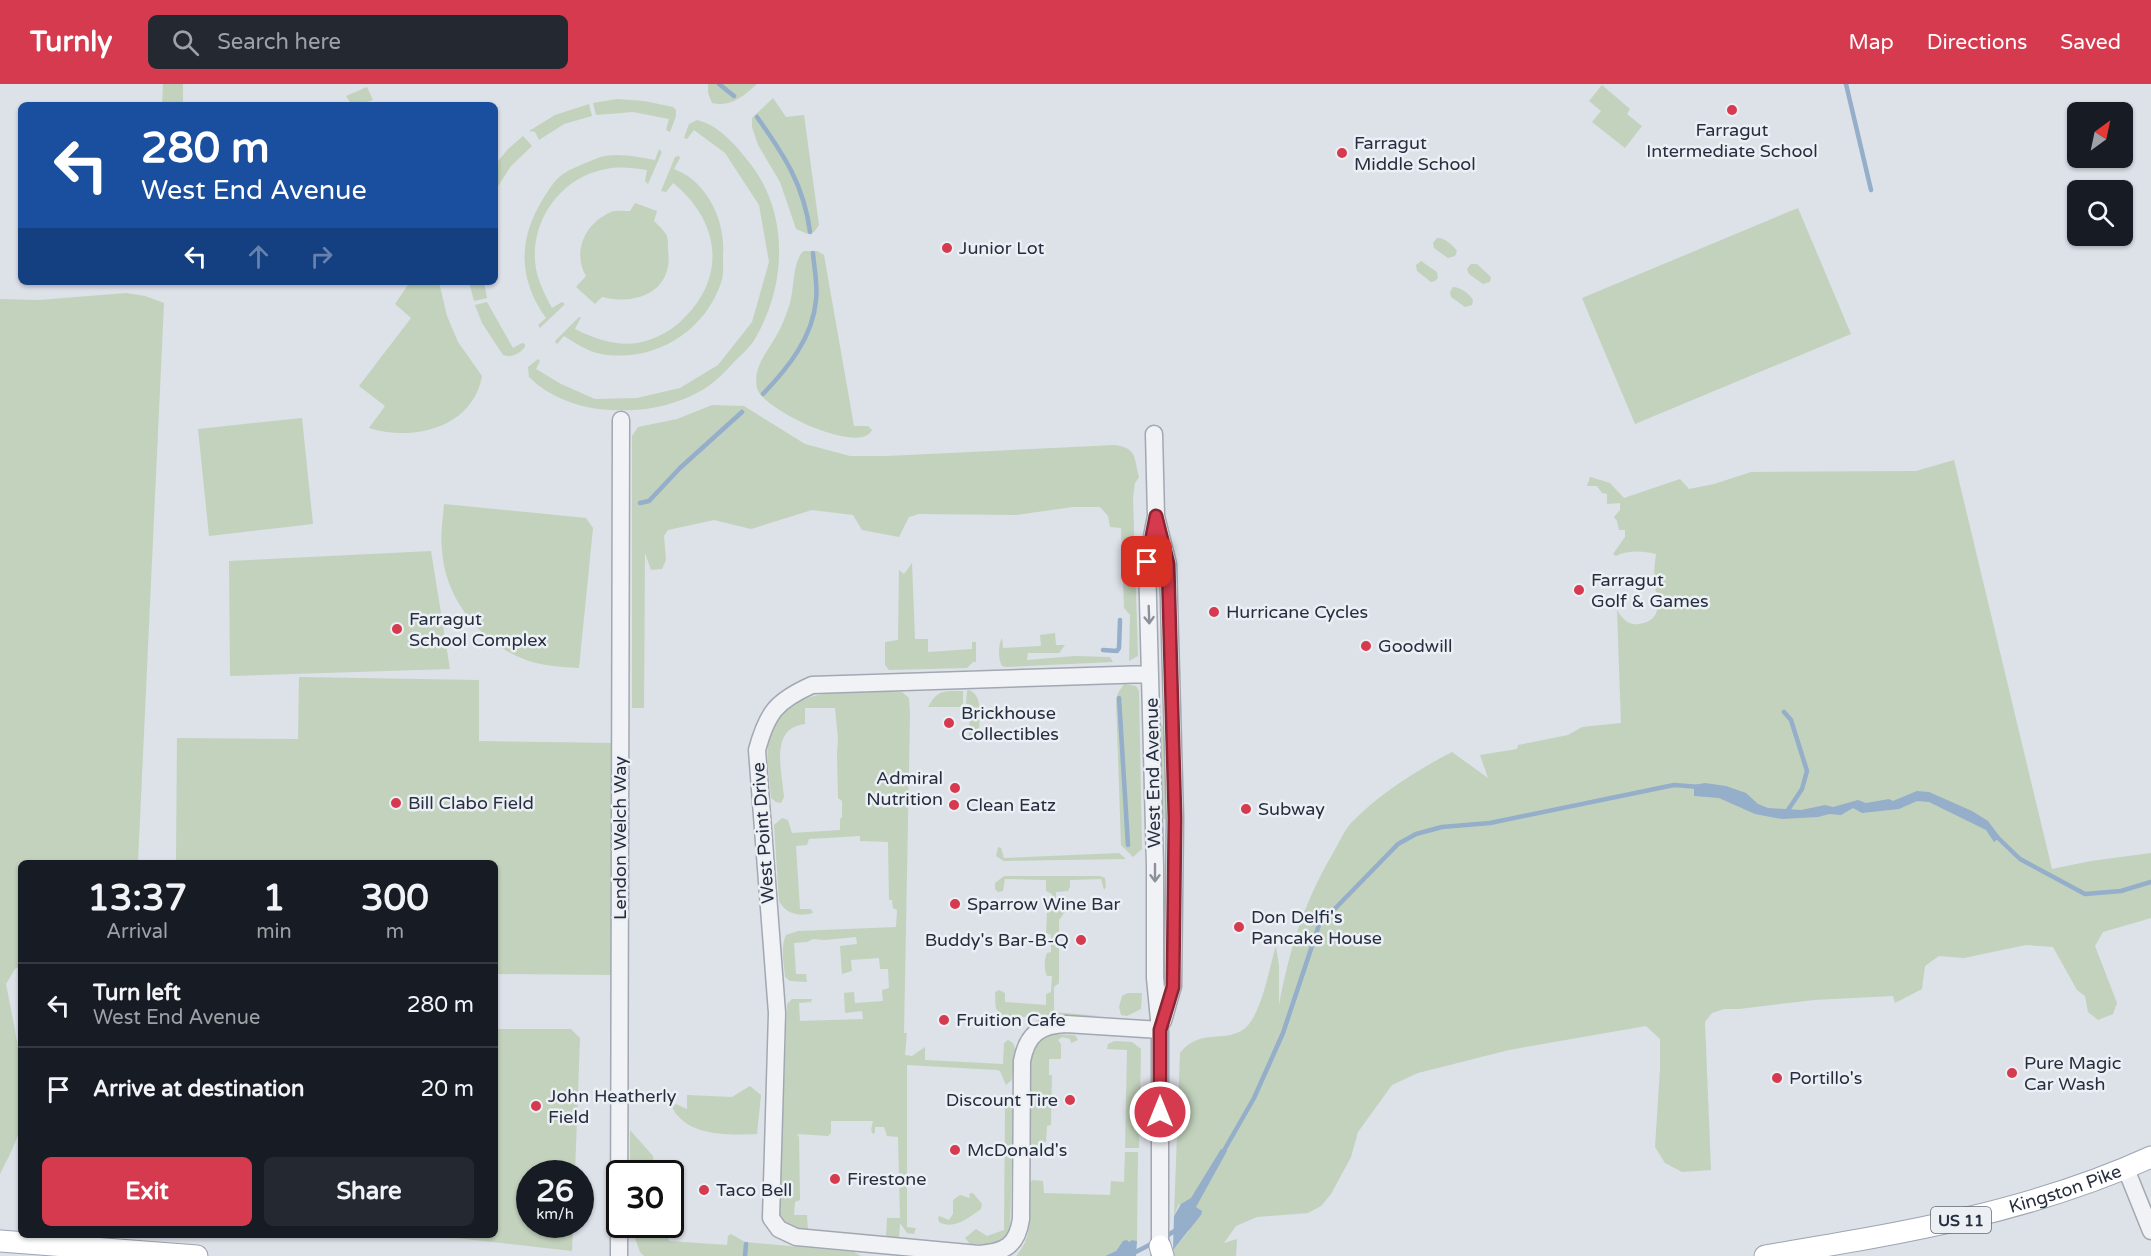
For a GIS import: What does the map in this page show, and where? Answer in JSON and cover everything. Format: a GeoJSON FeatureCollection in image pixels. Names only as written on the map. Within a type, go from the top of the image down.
{"type":"FeatureCollection","features":[{"type":"Feature","properties":{"kind":"main road","name":"Kingston Pike"},"geometry":{"type":"LineString","coordinates":[[1765,1256],[1912,1232],[1994,1212],[2126,1168],[2151,1157]]}},
{"type":"Feature","properties":{"kind":"main road"},"geometry":{"type":"LineString","coordinates":[[0,1241],[197,1256]]}},
{"type":"Feature","properties":{"kind":"street","name":"Lendon Welch Way"},"geometry":{"type":"LineString","coordinates":[[619,1256],[621,420]]}},
{"type":"Feature","properties":{"kind":"street","name":"West End Avenue"},"geometry":{"type":"LineString","coordinates":[[1154,434],[1156,516],[1147,562],[1155,866],[1155,978],[1160,1030],[1161,1253]]}},
{"type":"Feature","properties":{"kind":"street","name":"West End Avenue"},"geometry":{"type":"LineString","coordinates":[[1156,516],[1168,564],[1175,818],[1173,987],[1160,1030]]}},
{"type":"Feature","properties":{"kind":"street","name":"West Point Drive"},"geometry":{"type":"LineString","coordinates":[[878,1251],[796,1237],[779,1229],[771,1218],[777,1013],[757,750],[766,721],[781,702],[812,685],[1150,674]]}},
{"type":"Feature","properties":{"kind":"street"},"geometry":{"type":"LineString","coordinates":[[878,1251],[979,1254],[1005,1249],[1015,1241],[1021,1219],[1022,1061],[1024,1049],[1030,1037],[1052,1025],[1066,1024],[1160,1030]]}},
{"type":"Feature","properties":{"kind":"street"},"geometry":{"type":"LineString","coordinates":[[2126,1168],[2151,1231]]}},
{"type":"Feature","properties":{"kind":"green space"},"geometry":{"type":"Polygon","coordinates":[[[163,84],[183,84],[183,102],[162,102],[163,84]]]}},
{"type":"Feature","properties":{"kind":"green space"},"geometry":{"type":"Polygon","coordinates":[[[708,84],[757,84],[736,100],[719,104],[712,103],[708,93],[708,84]]]}},
{"type":"Feature","properties":{"kind":"green space"},"geometry":{"type":"Polygon","coordinates":[[[1602,85],[1630,109],[1627,114],[1642,126],[1625,148],[1592,122],[1601,111],[1589,101],[1602,85]]]}},
{"type":"Feature","properties":{"kind":"green space"},"geometry":{"type":"Polygon","coordinates":[[[367,87],[373,100],[350,102],[346,96],[367,87]]]}},
{"type":"Feature","properties":{"kind":"green space"},"geometry":{"type":"Polygon","coordinates":[[[773,98],[786,117],[804,115],[819,225],[814,232],[808,234],[796,229],[780,182],[758,145],[752,127],[752,118],[773,98]]]}},
{"type":"Feature","properties":{"kind":"green space"},"geometry":{"type":"Polygon","coordinates":[[[617,99],[644,101],[673,107],[676,110],[676,116],[670,132],[666,130],[669,119],[633,112],[596,115],[593,103],[617,99]]]}},
{"type":"Feature","properties":{"kind":"green space"},"geometry":{"type":"Polygon","coordinates":[[[589,104],[592,116],[564,124],[539,140],[535,132],[529,131],[555,115],[589,104]]]}},
{"type":"Feature","properties":{"kind":"green space"},"geometry":{"type":"Polygon","coordinates":[[[697,120],[721,132],[741,152],[764,186],[773,208],[778,230],[777,276],[764,321],[753,342],[704,389],[682,400],[659,407],[601,409],[578,405],[547,391],[529,377],[528,367],[538,359],[540,361],[536,369],[561,384],[595,399],[637,398],[680,388],[718,365],[752,322],[769,262],[759,205],[725,153],[694,130],[687,139],[684,138],[689,124],[697,120]]]}},
{"type":"Feature","properties":{"kind":"green space"},"geometry":{"type":"Polygon","coordinates":[[[523,136],[532,146],[511,166],[498,186],[498,161],[523,136]]]}},
{"type":"Feature","properties":{"kind":"green space"},"geometry":{"type":"Polygon","coordinates":[[[659,149],[662,152],[648,184],[645,181],[647,170],[621,167],[606,169],[589,174],[575,182],[551,205],[537,235],[536,269],[542,289],[552,308],[562,302],[565,304],[540,328],[538,325],[546,318],[530,289],[525,259],[529,229],[549,189],[566,172],[598,158],[624,155],[655,160],[659,149]]]}},
{"type":"Feature","properties":{"kind":"green space"},"geometry":{"type":"Polygon","coordinates":[[[679,156],[674,169],[690,177],[708,197],[720,225],[723,273],[713,301],[689,330],[674,341],[639,354],[620,356],[601,354],[586,349],[564,336],[557,344],[556,340],[579,317],[581,317],[575,329],[590,336],[621,343],[644,342],[675,326],[699,300],[708,283],[712,265],[712,247],[708,230],[700,213],[673,183],[666,192],[661,191],[675,157],[679,156]]]}},
{"type":"Feature","properties":{"kind":"green space"},"geometry":{"type":"Polygon","coordinates":[[[635,203],[657,211],[654,221],[668,239],[668,264],[665,276],[659,285],[640,297],[615,299],[602,297],[595,304],[576,287],[586,276],[580,257],[584,239],[594,223],[602,217],[613,211],[630,211],[635,203]]]}},
{"type":"Feature","properties":{"kind":"green space"},"geometry":{"type":"Polygon","coordinates":[[[1798,208],[1851,334],[1635,424],[1582,298],[1798,208]]]}},
{"type":"Feature","properties":{"kind":"green space"},"geometry":{"type":"Polygon","coordinates":[[[1437,238],[1453,246],[1457,251],[1455,256],[1448,258],[1434,248],[1433,243],[1437,238]]]}},
{"type":"Feature","properties":{"kind":"green space"},"geometry":{"type":"Polygon","coordinates":[[[804,251],[817,251],[824,255],[854,426],[868,426],[872,430],[864,437],[831,434],[812,427],[775,407],[763,397],[757,388],[757,372],[784,320],[790,303],[798,260],[804,251]]]}},
{"type":"Feature","properties":{"kind":"green space"},"geometry":{"type":"Polygon","coordinates":[[[1421,261],[1437,272],[1438,278],[1435,281],[1431,282],[1417,271],[1416,265],[1421,261]]]}},
{"type":"Feature","properties":{"kind":"green space"},"geometry":{"type":"Polygon","coordinates":[[[1471,264],[1477,264],[1491,277],[1490,282],[1483,284],[1469,274],[1467,269],[1471,264]]]}},
{"type":"Feature","properties":{"kind":"green space"},"geometry":{"type":"Polygon","coordinates":[[[408,285],[440,285],[447,316],[458,342],[482,376],[476,394],[467,408],[454,419],[438,427],[404,433],[369,428],[385,406],[359,386],[411,318],[395,304],[408,285]]]}},
{"type":"Feature","properties":{"kind":"green space"},"geometry":{"type":"Polygon","coordinates":[[[470,285],[485,285],[487,298],[474,301],[470,285]]]}},
{"type":"Feature","properties":{"kind":"green space"},"geometry":{"type":"Polygon","coordinates":[[[1453,287],[1470,295],[1473,300],[1472,305],[1465,307],[1451,297],[1450,292],[1453,287]]]}},
{"type":"Feature","properties":{"kind":"green space"},"geometry":{"type":"Polygon","coordinates":[[[126,293],[145,296],[164,303],[138,860],[18,860],[18,968],[6,984],[18,1049],[18,1135],[0,1174],[0,299],[39,300],[126,293]]]}},
{"type":"Feature","properties":{"kind":"green space"},"geometry":{"type":"Polygon","coordinates":[[[487,302],[513,348],[522,343],[525,344],[525,347],[518,353],[512,356],[503,355],[482,323],[475,305],[487,302]]]}},
{"type":"Feature","properties":{"kind":"green space"},"geometry":{"type":"Polygon","coordinates":[[[712,405],[744,406],[805,444],[850,456],[1115,445],[1131,451],[1139,477],[1135,483],[1133,498],[1138,656],[1129,661],[1130,615],[1124,608],[1121,528],[1110,527],[1108,516],[1100,507],[1073,507],[1016,515],[919,514],[909,517],[899,537],[862,530],[853,515],[812,510],[751,529],[714,520],[668,530],[664,536],[666,560],[662,569],[651,570],[645,553],[644,708],[632,708],[632,436],[638,427],[677,419],[712,405]]]}},
{"type":"Feature","properties":{"kind":"green space"},"geometry":{"type":"Polygon","coordinates":[[[302,418],[313,524],[209,536],[198,429],[302,418]]]}},
{"type":"Feature","properties":{"kind":"green space"},"geometry":{"type":"Polygon","coordinates":[[[1954,460],[2052,869],[2151,853],[2151,918],[2103,932],[2095,946],[2117,1003],[2113,1014],[2098,1020],[2088,1012],[2085,996],[2077,990],[2053,947],[2026,945],[1964,958],[1939,956],[1925,966],[1922,989],[1895,1003],[1893,996],[1814,1000],[1724,1009],[1712,1013],[1705,1022],[1711,1170],[1682,1172],[1665,1163],[1655,1147],[1660,1039],[1646,1026],[1509,1050],[1418,1073],[1392,1085],[1358,1132],[1351,1157],[1331,1194],[1321,1206],[1308,1213],[1257,1217],[1236,1226],[1224,1243],[1237,1239],[1236,1256],[1173,1256],[1173,1250],[1189,1231],[1179,1203],[1174,1216],[1180,1053],[1196,1040],[1228,1035],[1244,1029],[1256,1013],[1276,946],[1279,966],[1279,1005],[1293,946],[1313,891],[1351,823],[1399,783],[1452,752],[1488,778],[1480,755],[1517,749],[1518,745],[1568,735],[1582,727],[1621,723],[1617,610],[1632,624],[1648,622],[1653,618],[1657,606],[1654,578],[1656,554],[1636,552],[1616,556],[1613,554],[1625,537],[1625,530],[1619,530],[1614,517],[1620,510],[1620,503],[1607,504],[1607,494],[1602,493],[1597,486],[1587,486],[1590,477],[1610,483],[1624,498],[1680,479],[1689,489],[1751,472],[1916,471],[1954,460]]]}},
{"type":"Feature","properties":{"kind":"green space"},"geometry":{"type":"Polygon","coordinates":[[[444,504],[586,518],[593,528],[579,668],[541,664],[512,654],[496,644],[469,618],[458,603],[445,568],[441,539],[444,504]]]}},
{"type":"Feature","properties":{"kind":"green space"},"geometry":{"type":"Polygon","coordinates":[[[431,551],[450,669],[230,676],[229,561],[431,551]]]}},
{"type":"Feature","properties":{"kind":"green space"},"geometry":{"type":"Polygon","coordinates":[[[912,563],[915,639],[928,639],[928,652],[972,649],[972,642],[976,642],[976,662],[967,668],[889,670],[885,665],[885,642],[898,640],[899,570],[904,574],[912,563]]]}},
{"type":"Feature","properties":{"kind":"green space"},"geometry":{"type":"Polygon","coordinates":[[[1055,633],[1056,645],[1065,645],[1059,653],[1028,653],[1027,660],[1075,656],[1110,657],[1113,662],[1002,666],[999,652],[1002,638],[1003,648],[1041,646],[1040,635],[1055,633]]]}},
{"type":"Feature","properties":{"kind":"green space","name":"Bill Clabo Field"},"geometry":{"type":"Polygon","coordinates":[[[299,677],[479,680],[479,741],[616,743],[613,975],[498,974],[498,860],[176,860],[177,738],[298,739],[299,677]]]}},
{"type":"Feature","properties":{"kind":"green space"},"geometry":{"type":"Polygon","coordinates":[[[1124,684],[1136,686],[1139,691],[1142,849],[1133,857],[1121,845],[1116,699],[1124,684]]]}},
{"type":"Feature","properties":{"kind":"green space"},"geometry":{"type":"Polygon","coordinates":[[[969,690],[977,697],[980,714],[977,735],[969,736],[970,705],[966,704],[969,690]]]}},
{"type":"Feature","properties":{"kind":"green space"},"geometry":{"type":"Polygon","coordinates":[[[963,691],[961,707],[928,707],[942,692],[963,691]]]}},
{"type":"Feature","properties":{"kind":"green space"},"geometry":{"type":"Polygon","coordinates":[[[842,692],[902,692],[909,698],[910,713],[905,1055],[912,1056],[925,1047],[925,1060],[1003,1064],[1004,1043],[1008,1040],[1015,1048],[1012,1080],[1006,1085],[1000,1071],[997,1070],[907,1065],[907,1227],[916,1228],[914,1234],[907,1233],[900,1223],[899,1238],[886,1236],[887,1218],[900,1218],[898,1137],[887,1136],[884,1127],[875,1127],[873,1134],[871,1130],[873,1121],[831,1121],[831,1133],[828,1136],[798,1134],[800,1200],[795,1202],[794,1215],[807,1215],[808,1230],[791,1229],[781,1219],[779,1210],[787,1004],[792,999],[812,999],[811,1002],[799,1003],[800,1021],[863,1019],[862,1011],[845,1013],[844,993],[854,992],[855,1003],[883,1001],[882,990],[889,988],[888,969],[880,969],[879,958],[851,960],[852,971],[842,974],[840,946],[857,944],[856,937],[813,939],[794,943],[796,974],[806,974],[807,982],[790,981],[785,977],[784,940],[786,935],[798,931],[896,927],[897,910],[893,908],[892,900],[889,900],[888,842],[860,841],[860,836],[809,839],[807,845],[796,846],[800,909],[811,909],[813,913],[803,915],[785,909],[779,901],[774,825],[782,818],[788,820],[792,833],[840,830],[842,801],[838,798],[838,738],[835,708],[805,708],[805,724],[794,727],[786,733],[780,752],[784,797],[781,803],[771,798],[768,742],[774,723],[786,709],[802,700],[842,692]]]}},
{"type":"Feature","properties":{"kind":"green space"},"geometry":{"type":"Polygon","coordinates":[[[1159,725],[1165,728],[1167,820],[1161,818],[1159,725]]]}},
{"type":"Feature","properties":{"kind":"green space"},"geometry":{"type":"Polygon","coordinates":[[[998,847],[1001,848],[1004,858],[1119,853],[1126,859],[1004,861],[996,856],[998,847]]]}},
{"type":"Feature","properties":{"kind":"green space"},"geometry":{"type":"Polygon","coordinates":[[[1004,876],[1100,876],[1105,878],[1104,890],[1101,879],[1070,880],[1068,891],[1056,892],[1056,907],[1067,907],[1067,909],[1059,920],[1059,983],[1054,987],[1054,1012],[1099,1016],[1008,1017],[998,1011],[995,992],[999,990],[1005,993],[1005,1002],[1046,1005],[1046,994],[1051,992],[1052,976],[1047,976],[1045,968],[1046,955],[1051,952],[1051,935],[1046,933],[1047,912],[1052,911],[1052,894],[1046,891],[1046,880],[1005,879],[1003,891],[998,892],[995,889],[995,883],[1004,876]]]}},
{"type":"Feature","properties":{"kind":"green space"},"geometry":{"type":"Polygon","coordinates":[[[1128,993],[1142,993],[1141,1009],[1127,1016],[1121,1015],[1119,1007],[1122,996],[1128,993]]]}},
{"type":"Feature","properties":{"kind":"green space","name":"John Heatherly Field"},"geometry":{"type":"Polygon","coordinates":[[[498,1029],[571,1029],[580,1038],[575,1160],[516,1160],[516,1238],[572,1238],[572,1251],[457,1238],[498,1238],[498,1029]]]}},
{"type":"Feature","properties":{"kind":"green space"},"geometry":{"type":"Polygon","coordinates":[[[1054,1034],[1075,1035],[1078,1040],[1071,1043],[1070,1039],[1062,1037],[1058,1040],[1061,1044],[1061,1059],[1049,1059],[1049,1075],[1052,1075],[1051,1125],[1047,1126],[1043,1151],[1029,1151],[1031,1052],[1038,1040],[1054,1034]]]}},
{"type":"Feature","properties":{"kind":"green space"},"geometry":{"type":"Polygon","coordinates":[[[1115,1041],[1132,1042],[1141,1049],[1139,1148],[1125,1148],[1127,1050],[1107,1049],[1108,1044],[1115,1041]]]}},
{"type":"Feature","properties":{"kind":"green space"},"geometry":{"type":"Polygon","coordinates":[[[750,1086],[761,1095],[757,1134],[722,1134],[698,1129],[687,1124],[672,1107],[676,1104],[687,1109],[687,1095],[732,1097],[750,1086]]]}},
{"type":"Feature","properties":{"kind":"green space"},"geometry":{"type":"Polygon","coordinates":[[[1005,1099],[1013,1109],[1010,1234],[999,1244],[970,1244],[965,1238],[976,1229],[987,1236],[1004,1230],[1005,1110],[1003,1105],[995,1105],[997,1101],[1005,1099]]]}},
{"type":"Feature","properties":{"kind":"green space"},"geometry":{"type":"Polygon","coordinates":[[[630,1130],[653,1156],[653,1160],[630,1160],[630,1130]]]}},
{"type":"Feature","properties":{"kind":"green space"},"geometry":{"type":"Polygon","coordinates":[[[1125,1152],[1138,1152],[1137,1241],[1123,1241],[1116,1251],[1105,1256],[1016,1256],[1026,1239],[1028,1230],[1030,1182],[1043,1181],[1044,1193],[1110,1195],[1111,1181],[1124,1182],[1125,1152]]]}},
{"type":"Feature","properties":{"kind":"green space"},"geometry":{"type":"Polygon","coordinates":[[[973,1193],[982,1204],[981,1209],[955,1224],[939,1222],[939,1216],[949,1220],[953,1214],[953,1200],[960,1195],[970,1198],[969,1194],[973,1193]]]}},
{"type":"Feature","properties":{"kind":"green space"},"geometry":{"type":"Polygon","coordinates":[[[731,1234],[745,1242],[854,1252],[861,1256],[644,1256],[635,1238],[668,1238],[669,1241],[727,1245],[728,1236],[731,1234]]]}},
{"type":"Feature","properties":{"kind":"water"},"geometry":{"type":"Polygon","coordinates":[[[1705,783],[1726,786],[1746,793],[1758,804],[1768,808],[1801,810],[1825,805],[1833,807],[1858,800],[1866,803],[1889,799],[1893,801],[1917,791],[1929,792],[1972,811],[1988,821],[2000,837],[1994,842],[1986,830],[1929,802],[1917,801],[1899,809],[1862,813],[1853,808],[1841,815],[1829,814],[1818,817],[1782,819],[1755,814],[1719,798],[1694,796],[1694,785],[1705,783]]]}},
{"type":"Feature","properties":{"kind":"water"},"geometry":{"type":"Polygon","coordinates":[[[1221,1149],[1227,1151],[1196,1207],[1202,1211],[1201,1215],[1173,1250],[1174,1216],[1181,1204],[1191,1198],[1221,1149]]]}},
{"type":"Feature","properties":{"kind":"water"},"geometry":{"type":"Polygon","coordinates":[[[1123,1241],[1137,1241],[1136,1256],[1105,1256],[1116,1251],[1123,1241]]]}},
{"type":"Feature","properties":{"kind":"waterway"},"geometry":{"type":"LineString","coordinates":[[719,84],[734,96]]}},
{"type":"Feature","properties":{"kind":"waterway"},"geometry":{"type":"LineString","coordinates":[[1846,84],[1871,190]]}},
{"type":"Feature","properties":{"kind":"waterway"},"geometry":{"type":"LineString","coordinates":[[757,117],[776,144],[798,185],[810,232]]}},
{"type":"Feature","properties":{"kind":"waterway"},"geometry":{"type":"LineString","coordinates":[[763,394],[790,363],[810,327],[816,294],[813,253]]}},
{"type":"Feature","properties":{"kind":"waterway"},"geometry":{"type":"LineString","coordinates":[[640,503],[649,501],[680,468],[742,412]]}},
{"type":"Feature","properties":{"kind":"waterway"},"geometry":{"type":"LineString","coordinates":[[1103,650],[1117,651],[1119,648],[1120,620]]}},
{"type":"Feature","properties":{"kind":"waterway"},"geometry":{"type":"LineString","coordinates":[[1119,698],[1128,845]]}},
{"type":"Feature","properties":{"kind":"waterway"},"geometry":{"type":"LineString","coordinates":[[1784,712],[1791,720],[1807,771],[1802,789],[1786,813]]}},
{"type":"Feature","properties":{"kind":"waterway"},"geometry":{"type":"LineString","coordinates":[[1222,1154],[1254,1098],[1283,1033],[1319,925],[1398,844],[1416,834],[1442,827],[1490,823],[1674,785],[1700,787]]}},
{"type":"Feature","properties":{"kind":"waterway"},"geometry":{"type":"LineString","coordinates":[[1995,835],[2020,859],[2085,894],[2121,891],[2151,882]]}},
{"type":"Feature","properties":{"kind":"waterway"},"geometry":{"type":"LineString","coordinates":[[1163,1238],[1178,1229]]}},
{"type":"Feature","properties":{"kind":"waterway"},"geometry":{"type":"LineString","coordinates":[[1128,1256],[1155,1242]]}},
{"type":"Feature","properties":{"kind":"waterway"},"geometry":{"type":"LineString","coordinates":[[745,1256],[746,1244]]}},
{"type":"Feature","properties":{"kind":"place","name":"Farragut Intermediate School"},"geometry":{"type":"Point","coordinates":[1732,110]}},
{"type":"Feature","properties":{"kind":"place","name":"Farragut Middle School"},"geometry":{"type":"Point","coordinates":[1342,153]}},
{"type":"Feature","properties":{"kind":"place","name":"Junior Lot"},"geometry":{"type":"Point","coordinates":[947,248]}},
{"type":"Feature","properties":{"kind":"place","name":"Farragut Golf & Games"},"geometry":{"type":"Point","coordinates":[1579,590]}},
{"type":"Feature","properties":{"kind":"place","name":"Hurricane Cycles"},"geometry":{"type":"Point","coordinates":[1214,612]}},
{"type":"Feature","properties":{"kind":"place","name":"Farragut School Complex"},"geometry":{"type":"Point","coordinates":[397,629]}},
{"type":"Feature","properties":{"kind":"place","name":"Goodwill"},"geometry":{"type":"Point","coordinates":[1366,646]}},
{"type":"Feature","properties":{"kind":"place","name":"Brickhouse Collectibles"},"geometry":{"type":"Point","coordinates":[949,723]}},
{"type":"Feature","properties":{"kind":"place","name":"Admiral Nutrition"},"geometry":{"type":"Point","coordinates":[955,788]}},
{"type":"Feature","properties":{"kind":"place","name":"Bill Clabo Field"},"geometry":{"type":"Point","coordinates":[396,803]}},
{"type":"Feature","properties":{"kind":"place","name":"Clean Eatz"},"geometry":{"type":"Point","coordinates":[954,805]}},
{"type":"Feature","properties":{"kind":"place","name":"Subway"},"geometry":{"type":"Point","coordinates":[1246,809]}},
{"type":"Feature","properties":{"kind":"place","name":"Sparrow Wine Bar"},"geometry":{"type":"Point","coordinates":[955,904]}},
{"type":"Feature","properties":{"kind":"place","name":"Don Delfi's Pancake House"},"geometry":{"type":"Point","coordinates":[1239,927]}},
{"type":"Feature","properties":{"kind":"place","name":"Buddy's Bar-B-Q"},"geometry":{"type":"Point","coordinates":[1081,940]}},
{"type":"Feature","properties":{"kind":"place","name":"Fruition Cafe"},"geometry":{"type":"Point","coordinates":[944,1020]}},
{"type":"Feature","properties":{"kind":"place","name":"Pure Magic Car Wash"},"geometry":{"type":"Point","coordinates":[2012,1073]}},
{"type":"Feature","properties":{"kind":"place","name":"Portillo's"},"geometry":{"type":"Point","coordinates":[1777,1078]}},
{"type":"Feature","properties":{"kind":"place","name":"Discount Tire"},"geometry":{"type":"Point","coordinates":[1070,1100]}},
{"type":"Feature","properties":{"kind":"place","name":"John Heatherly Field"},"geometry":{"type":"Point","coordinates":[536,1106]}},
{"type":"Feature","properties":{"kind":"place","name":"McDonald's"},"geometry":{"type":"Point","coordinates":[955,1150]}},
{"type":"Feature","properties":{"kind":"place","name":"Firestone"},"geometry":{"type":"Point","coordinates":[835,1179]}},
{"type":"Feature","properties":{"kind":"place","name":"Taco Bell"},"geometry":{"type":"Point","coordinates":[704,1190]}},
{"type":"Feature","properties":{"kind":"route"},"geometry":{"type":"LineString","coordinates":[[1147,562],[1156,516],[1168,564],[1175,818],[1173,987],[1160,1030],[1160,1112]]}}]}
